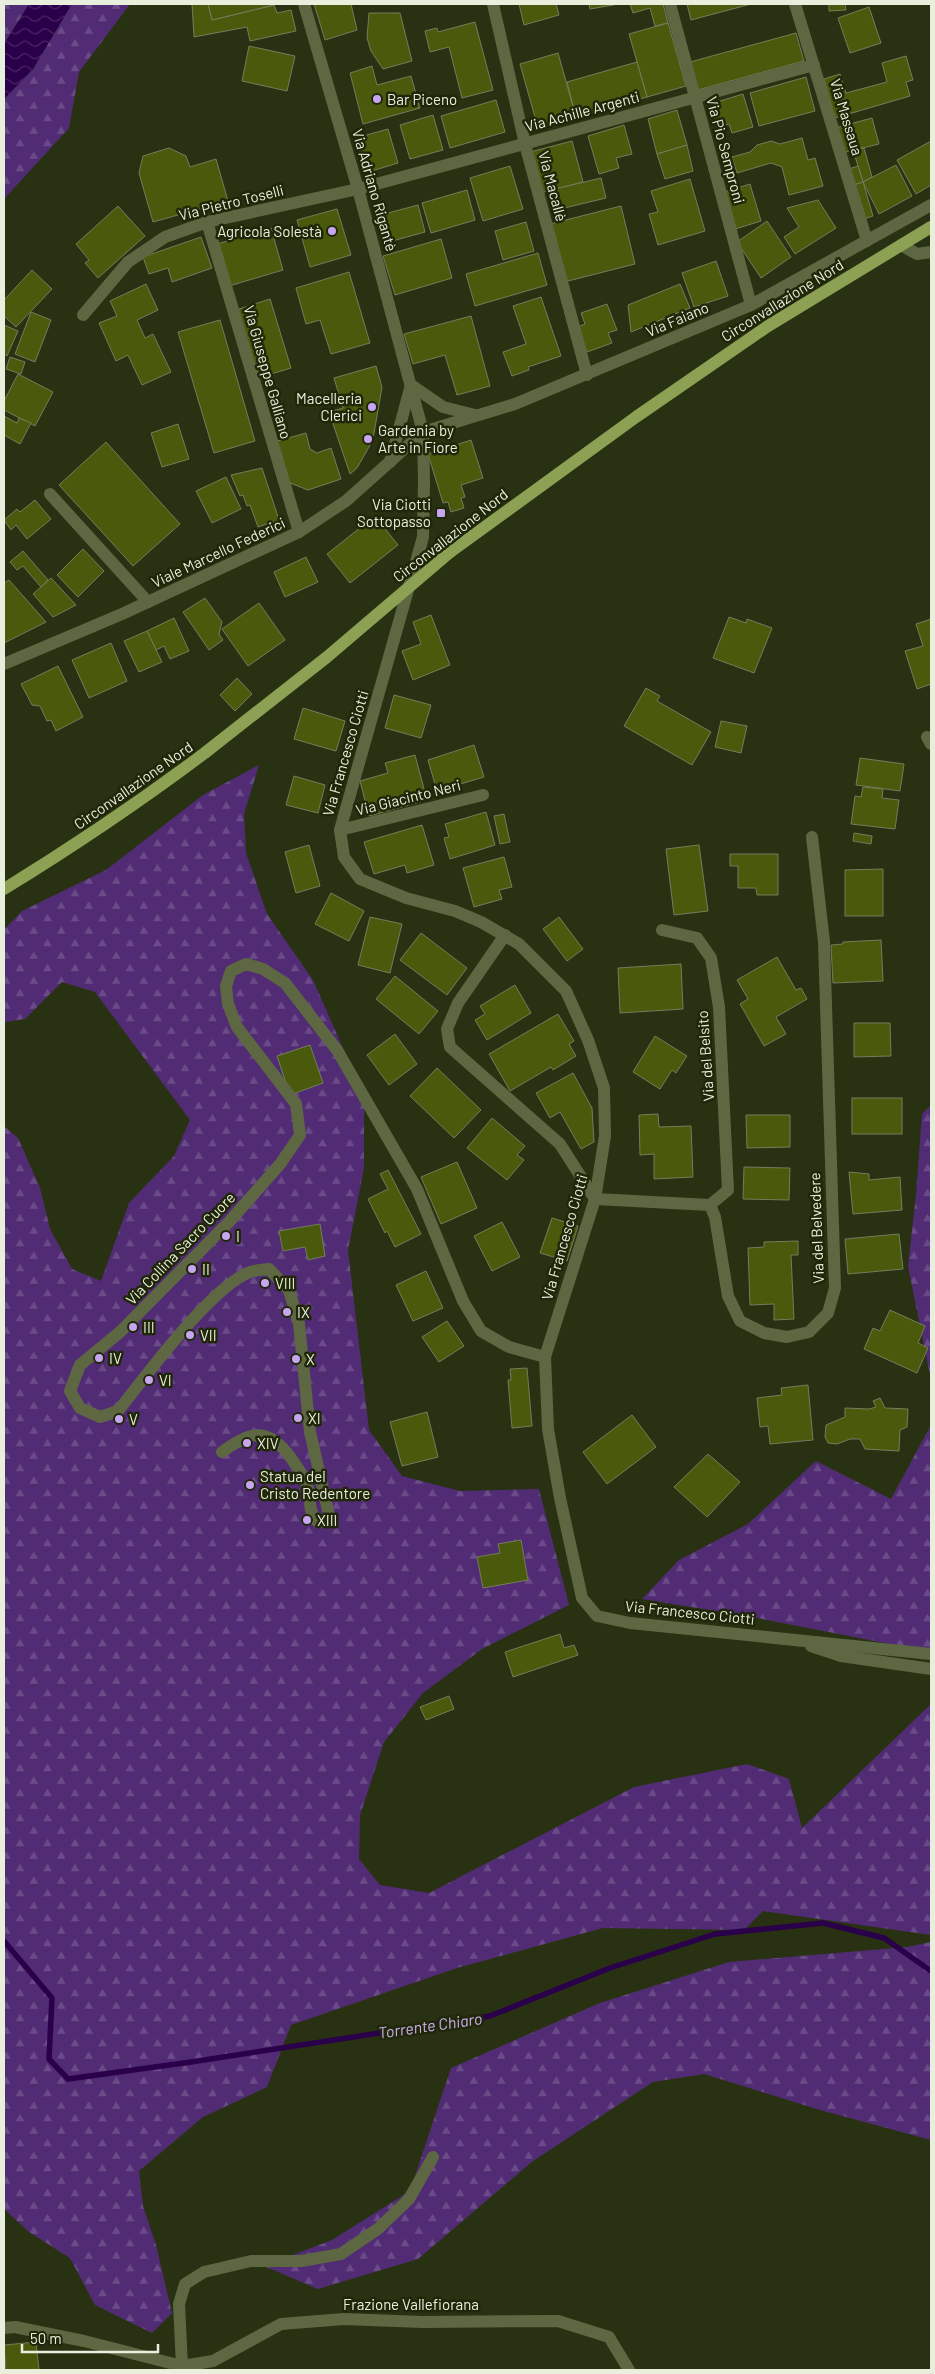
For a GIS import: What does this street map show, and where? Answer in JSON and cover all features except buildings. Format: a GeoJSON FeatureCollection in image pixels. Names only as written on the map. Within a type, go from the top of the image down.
{"type":"FeatureCollection","features":[{"type":"Feature","properties":{"kind":"main road","name":"Circonvallazione Nord"},"geometry":{"type":"LineString","coordinates":[[4,889],[80,842],[147,796],[326,657],[449,553],[636,417],[768,326],[931,227]]}},
{"type":"Feature","properties":{"kind":"street","name":"Via Adriano Rigantè"},"geometry":{"type":"LineString","coordinates":[[304,4],[358,189],[423,432]]}},
{"type":"Feature","properties":{"kind":"street","name":"Via Macallè"},"geometry":{"type":"LineString","coordinates":[[493,4],[525,144],[587,376]]}},
{"type":"Feature","properties":{"kind":"street","name":"Via Pio Semproni"},"geometry":{"type":"LineString","coordinates":[[670,4],[751,305]]}},
{"type":"Feature","properties":{"kind":"street","name":"Via Massaua"},"geometry":{"type":"LineString","coordinates":[[795,4],[867,241]]}},
{"type":"Feature","properties":{"kind":"street","name":"Via Achille Argenti"},"geometry":{"type":"LineString","coordinates":[[358,189],[814,66]]}},
{"type":"Feature","properties":{"kind":"street","name":"Via Pietro Toselli"},"geometry":{"type":"LineString","coordinates":[[83,315],[128,262],[164,237],[207,222],[358,189]]}},
{"type":"Feature","properties":{"kind":"street","name":"Via Faiano"},"geometry":{"type":"LineString","coordinates":[[423,432],[514,404],[587,376],[751,305],[931,205]]}},
{"type":"Feature","properties":{"kind":"street","name":"Via Giuseppe Galliano"},"geometry":{"type":"LineString","coordinates":[[207,222],[299,532]]}},
{"type":"Feature","properties":{"kind":"street"},"geometry":{"type":"LineString","coordinates":[[901,245],[917,254],[931,252]]}},
{"type":"Feature","properties":{"kind":"street"},"geometry":{"type":"LineString","coordinates":[[390,462],[411,386],[443,407],[475,415]]}},
{"type":"Feature","properties":{"kind":"street","name":"Viale Marcello Federici"},"geometry":{"type":"LineString","coordinates":[[4,664],[148,602],[299,532],[346,501],[423,432]]}},
{"type":"Feature","properties":{"kind":"street","name":"Via Francesco Ciotti"},"geometry":{"type":"LineString","coordinates":[[423,432],[423,537],[340,830],[344,857],[360,879],[406,898],[455,911],[505,935],[530,954],[566,991],[588,1040],[604,1088],[605,1136],[595,1199],[545,1357],[548,1429],[560,1498],[582,1598],[597,1616],[673,1628],[931,1654]]}},
{"type":"Feature","properties":{"kind":"street"},"geometry":{"type":"LineString","coordinates":[[50,494],[148,602]]}},
{"type":"Feature","properties":{"kind":"street","name":"Via Giacinto Neri"},"geometry":{"type":"LineString","coordinates":[[340,830],[483,796]]}},
{"type":"Feature","properties":{"kind":"street","name":"Via del Belvedere"},"geometry":{"type":"LineString","coordinates":[[710,1206],[715,1217],[728,1296],[740,1321],[764,1333],[787,1336],[809,1332],[828,1313],[835,1288],[824,942],[812,837]]}},
{"type":"Feature","properties":{"kind":"street","name":"Via del Belsito"},"geometry":{"type":"LineString","coordinates":[[662,930],[697,938],[711,958],[719,1007],[728,1190],[710,1206]]}},
{"type":"Feature","properties":{"kind":"street"},"geometry":{"type":"LineString","coordinates":[[505,935],[458,1003],[447,1029],[450,1048],[560,1144],[595,1199],[710,1206]]}},
{"type":"Feature","properties":{"kind":"street","name":"Via Collina Sacro Cuore"},"geometry":{"type":"LineString","coordinates":[[222,1452],[236,1441],[254,1435],[265,1436],[278,1441],[303,1477],[308,1490],[311,1515],[317,1522],[324,1522],[329,1515],[310,1432],[299,1324],[289,1290],[269,1270],[250,1272],[231,1283],[203,1309],[118,1411],[100,1417],[80,1408],[70,1391],[80,1365],[120,1332],[229,1222],[280,1163],[300,1135],[296,1104],[237,1027],[228,1004],[226,986],[231,971],[246,964],[263,969],[285,984],[337,1050],[417,1189],[463,1301],[481,1331],[509,1347],[545,1357]]}},
{"type":"Feature","properties":{"kind":"street"},"geometry":{"type":"LineString","coordinates":[[789,1639],[841,1656],[931,1669]]}},
{"type":"Feature","properties":{"kind":"street"},"geometry":{"type":"LineString","coordinates":[[4,2328],[15,2327],[84,2341],[182,2366],[179,2304],[185,2284],[204,2272],[251,2261],[300,2261],[342,2254],[379,2228],[409,2199],[433,2157]]}},
{"type":"Feature","properties":{"kind":"street","name":"Frazione Vallefiorana"},"geometry":{"type":"LineString","coordinates":[[182,2366],[213,2361],[281,2324],[344,2318],[422,2322],[558,2321],[609,2337],[629,2370]]}},
{"type":"Feature","properties":{"kind":"green space"},"geometry":{"type":"Polygon","coordinates":[[[4,4],[29,4],[4,44],[4,4]]]}},
{"type":"Feature","properties":{"kind":"green space"},"geometry":{"type":"Polygon","coordinates":[[[72,4],[130,4],[79,72],[69,128],[4,199],[4,99],[33,69],[72,4]]]}},
{"type":"Feature","properties":{"kind":"green space"},"geometry":{"type":"Polygon","coordinates":[[[259,765],[244,814],[246,853],[267,914],[313,980],[364,1096],[364,1168],[348,1250],[369,1430],[402,1476],[460,1491],[539,1489],[569,1605],[482,1649],[423,1693],[384,1742],[360,1815],[359,1859],[380,1885],[429,1893],[634,1787],[747,1764],[789,1779],[802,1828],[931,1704],[931,1935],[763,1911],[744,1930],[603,1928],[457,1968],[291,2025],[267,2087],[203,2117],[139,2171],[143,2206],[156,2245],[172,2313],[152,2333],[95,2305],[70,2258],[29,2232],[4,2209],[4,1126],[18,1138],[40,1188],[50,1229],[72,1269],[101,1281],[129,1203],[174,1156],[190,1120],[95,992],[62,982],[25,1019],[4,1022],[4,930],[22,911],[106,870],[203,795],[259,765]]]}},
{"type":"Feature","properties":{"kind":"green space"},"geometry":{"type":"Polygon","coordinates":[[[931,1105],[931,1380],[908,1266],[922,1114],[931,1105]]]}},
{"type":"Feature","properties":{"kind":"green space"},"geometry":{"type":"Polygon","coordinates":[[[931,1425],[931,1652],[747,1616],[642,1599],[679,1560],[748,1524],[816,1461],[891,1499],[931,1425]]]}},
{"type":"Feature","properties":{"kind":"green space"},"geometry":{"type":"Polygon","coordinates":[[[931,1942],[931,2140],[820,2110],[704,2074],[653,2082],[533,2161],[418,2259],[318,2289],[264,2266],[332,2240],[410,2191],[451,2068],[600,2003],[729,1962],[907,1947],[931,1942]]]}},
{"type":"Feature","properties":{"kind":"water"},"geometry":{"type":"Polygon","coordinates":[[[29,4],[72,4],[33,69],[4,99],[4,44],[29,4]]]}},
{"type":"Feature","properties":{"kind":"waterway","name":"Torrente Chiaro"},"geometry":{"type":"LineString","coordinates":[[4,1941],[52,1998],[49,2059],[68,2079],[490,2016],[610,1968],[715,1934],[823,1923],[884,1938],[931,1971]]}},
{"type":"Feature","properties":{"kind":"place","name":"Bar Piceno"},"geometry":{"type":"Point","coordinates":[377,99]}},
{"type":"Feature","properties":{"kind":"place","name":"Agricola Solestà"},"geometry":{"type":"Point","coordinates":[332,231]}},
{"type":"Feature","properties":{"kind":"place","name":"Macelleria Clerici"},"geometry":{"type":"Point","coordinates":[372,407]}},
{"type":"Feature","properties":{"kind":"place","name":"Gardenia by Arte in Fiore"},"geometry":{"type":"Point","coordinates":[368,439]}},
{"type":"Feature","properties":{"kind":"place","name":"Via Ciotti Sottopasso"},"geometry":{"type":"Point","coordinates":[441,513]}},
{"type":"Feature","properties":{"kind":"place","name":"I"},"geometry":{"type":"Point","coordinates":[226,1236]}},
{"type":"Feature","properties":{"kind":"place","name":"II"},"geometry":{"type":"Point","coordinates":[192,1269]}},
{"type":"Feature","properties":{"kind":"place","name":"VIII"},"geometry":{"type":"Point","coordinates":[265,1283]}},
{"type":"Feature","properties":{"kind":"place","name":"IX"},"geometry":{"type":"Point","coordinates":[287,1312]}},
{"type":"Feature","properties":{"kind":"place","name":"III"},"geometry":{"type":"Point","coordinates":[133,1327]}},
{"type":"Feature","properties":{"kind":"place","name":"VII"},"geometry":{"type":"Point","coordinates":[190,1335]}},
{"type":"Feature","properties":{"kind":"place","name":"IV"},"geometry":{"type":"Point","coordinates":[99,1358]}},
{"type":"Feature","properties":{"kind":"place","name":"X"},"geometry":{"type":"Point","coordinates":[296,1359]}},
{"type":"Feature","properties":{"kind":"place","name":"VI"},"geometry":{"type":"Point","coordinates":[149,1380]}},
{"type":"Feature","properties":{"kind":"place","name":"XI"},"geometry":{"type":"Point","coordinates":[298,1418]}},
{"type":"Feature","properties":{"kind":"place","name":"V"},"geometry":{"type":"Point","coordinates":[119,1419]}},
{"type":"Feature","properties":{"kind":"place","name":"XIV"},"geometry":{"type":"Point","coordinates":[247,1443]}},
{"type":"Feature","properties":{"kind":"place","name":"Statua del Cristo Redentore"},"geometry":{"type":"Point","coordinates":[250,1485]}},
{"type":"Feature","properties":{"kind":"place","name":"XIII"},"geometry":{"type":"Point","coordinates":[307,1520]}}]}
